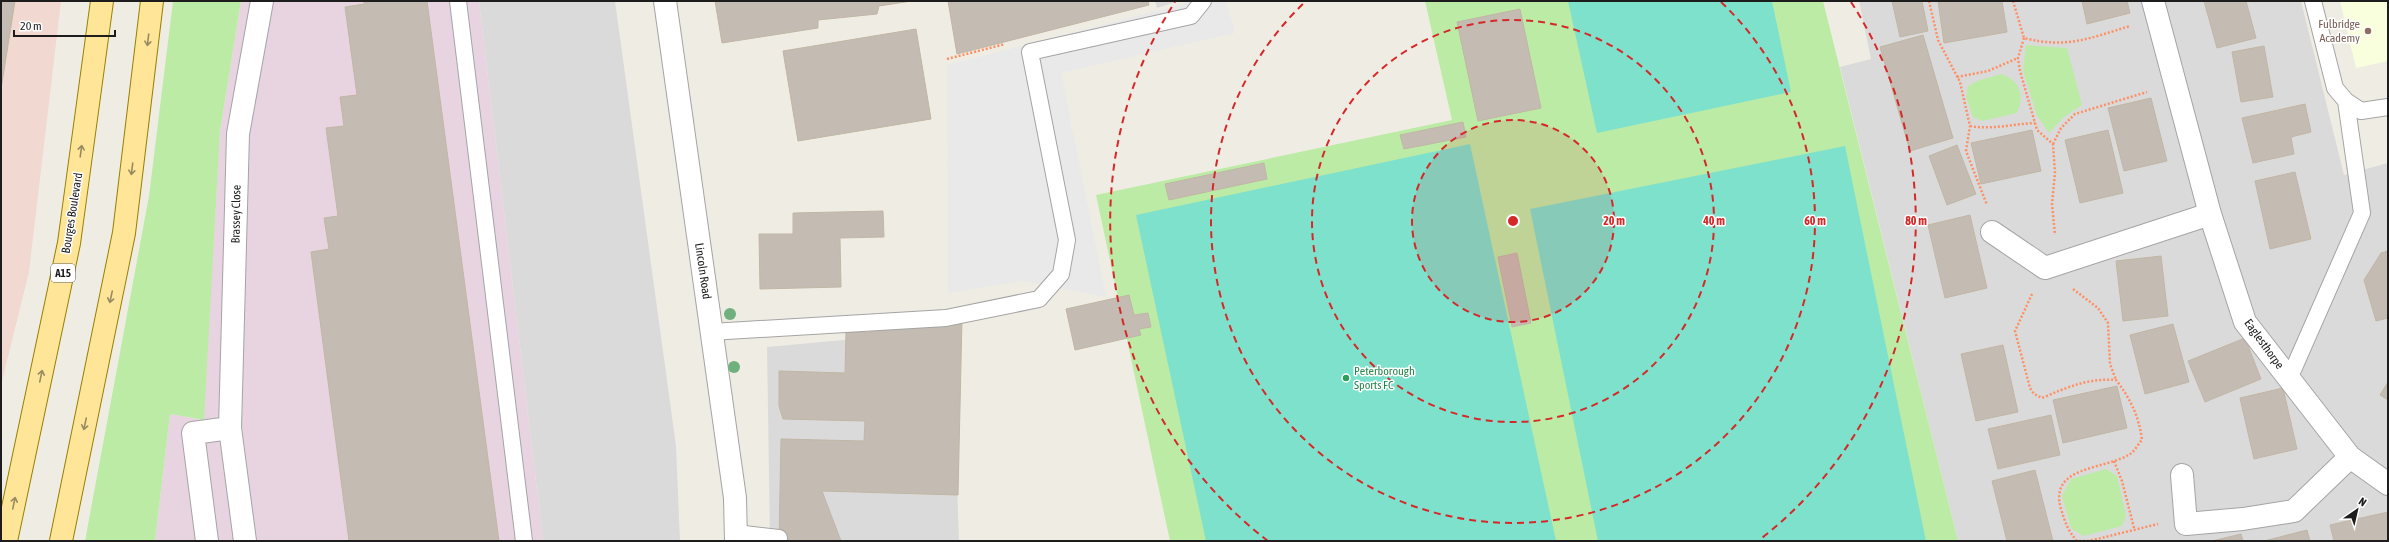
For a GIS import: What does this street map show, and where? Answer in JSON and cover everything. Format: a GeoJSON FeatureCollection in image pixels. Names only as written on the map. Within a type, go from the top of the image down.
{"type":"FeatureCollection","features":[{"type":"Feature","properties":{"kind":"main road","name":"Bourges Boulevard"},"geometry":{"type":"LineString","coordinates":[[6,541],[69,243],[102,1]]}},
{"type":"Feature","properties":{"kind":"main road"},"geometry":{"type":"LineString","coordinates":[[61,541],[124,233],[152,1]]}},
{"type":"Feature","properties":{"kind":"street","name":"Brassey Close"},"geometry":{"type":"LineString","coordinates":[[245,541],[230,428],[238,134],[262,1]]}},
{"type":"Feature","properties":{"kind":"street","name":"Lincoln Road"},"geometry":{"type":"LineString","coordinates":[[665,1],[735,498],[736,537]]}},
{"type":"Feature","properties":{"kind":"street","name":"Eaglesthorpe"},"geometry":{"type":"LineString","coordinates":[[2155,9],[2210,214],[2245,322],[2350,457],[2388,484]]}},
{"type":"Feature","properties":{"kind":"street"},"geometry":{"type":"LineString","coordinates":[[1992,232],[2052,265],[2210,214]]}},
{"type":"Feature","properties":{"kind":"street"},"geometry":{"type":"LineString","coordinates":[[207,541],[193,433],[230,428]]}},
{"type":"Feature","properties":{"kind":"street"},"geometry":{"type":"LineString","coordinates":[[2182,475],[2186,524],[2243,519],[2294,512],[2350,457]]}},
{"type":"Feature","properties":{"kind":"lane"},"geometry":{"type":"LineString","coordinates":[[458,1],[524,541]]}},
{"type":"Feature","properties":{"kind":"lane"},"geometry":{"type":"LineString","coordinates":[[711,332],[946,318],[1039,299],[1061,274],[1067,240],[1030,52],[1191,16],[1203,1]]}},
{"type":"Feature","properties":{"kind":"lane"},"geometry":{"type":"LineString","coordinates":[[2313,1],[2335,88],[2346,101],[2361,111],[2388,107]]}},
{"type":"Feature","properties":{"kind":"lane"},"geometry":{"type":"LineString","coordinates":[[2290,379],[2362,213],[2346,101]]}},
{"type":"Feature","properties":{"kind":"lane"},"geometry":{"type":"LineString","coordinates":[[736,537],[779,538]]}},
{"type":"Feature","properties":{"kind":"path"},"geometry":{"type":"LineString","coordinates":[[1929,1],[1938,40],[1957,77],[1970,126],[1966,150],[1987,203],[1992,232]]}},
{"type":"Feature","properties":{"kind":"path"},"geometry":{"type":"LineString","coordinates":[[2013,1],[2024,38],[2018,58],[2020,71],[2037,130],[2053,144]]}},
{"type":"Feature","properties":{"kind":"path"},"geometry":{"type":"LineString","coordinates":[[2024,38],[2045,43],[2075,43],[2155,9]]}},
{"type":"Feature","properties":{"kind":"path"},"geometry":{"type":"LineString","coordinates":[[1957,77],[1988,71],[2018,58]]}},
{"type":"Feature","properties":{"kind":"path"},"geometry":{"type":"LineString","coordinates":[[2116,380],[2098,378],[2077,382],[2042,398],[2034,394],[2030,388],[2015,330],[2052,265],[2052,204],[2056,172],[2053,144],[2061,128],[2075,114],[2176,85]]}},
{"type":"Feature","properties":{"kind":"path"},"geometry":{"type":"LineString","coordinates":[[1970,126],[1986,129],[2012,124],[2035,123]]}},
{"type":"Feature","properties":{"kind":"path"},"geometry":{"type":"LineString","coordinates":[[2052,265],[2098,308],[2108,323],[2110,364],[2116,380],[2129,397],[2140,425],[2142,440],[2131,454],[2075,474],[2065,480],[2059,492],[2062,513],[2068,532],[2077,541],[2088,541],[2134,528],[2186,519]]}},
{"type":"Feature","properties":{"kind":"path"},"geometry":{"type":"LineString","coordinates":[[2114,461],[2122,481],[2134,528]]}},
{"type":"Feature","properties":{"kind":"shaded area"},"geometry":{"type":"Polygon","coordinates":[[[1,1],[61,1],[29,272],[1,385],[1,1]]]}},
{"type":"Feature","properties":{"kind":"shaded area"},"geometry":{"type":"Polygon","coordinates":[[[241,1],[479,1],[543,541],[155,541],[170,414],[203,420],[220,131],[241,1]]]}},
{"type":"Feature","properties":{"kind":"shaded area"},"geometry":{"type":"Polygon","coordinates":[[[479,1],[615,1],[676,446],[680,541],[543,541],[479,1]]]}},
{"type":"Feature","properties":{"kind":"shaded area"},"geometry":{"type":"Polygon","coordinates":[[[1155,1],[1179,1],[1157,8],[1155,1]]]}},
{"type":"Feature","properties":{"kind":"shaded area"},"geometry":{"type":"Polygon","coordinates":[[[1195,1],[1226,1],[1235,33],[1061,73],[1106,297],[1023,281],[948,293],[947,65],[1195,1]]]}},
{"type":"Feature","properties":{"kind":"shaded area"},"geometry":{"type":"Polygon","coordinates":[[[1568,1],[1772,1],[1791,92],[1597,133],[1568,1]]]}},
{"type":"Feature","properties":{"kind":"shaded area"},"geometry":{"type":"Polygon","coordinates":[[[1859,1],[2301,1],[2344,175],[2388,163],[2388,541],[1958,541],[1840,67],[1871,59],[1859,1]]]}},
{"type":"Feature","properties":{"kind":"shaded area","name":"Fulbridge Academy"},"geometry":{"type":"Polygon","coordinates":[[[2340,1],[2388,1],[2388,61],[2356,68],[2340,1]]]}},
{"type":"Feature","properties":{"kind":"shaded area","name":"Peterborough Sports FC"},"geometry":{"type":"Polygon","coordinates":[[[1470,144],[1556,541],[1206,541],[1136,215],[1470,144]]]}},
{"type":"Feature","properties":{"kind":"shaded area"},"geometry":{"type":"Polygon","coordinates":[[[1845,146],[1926,541],[1598,541],[1530,209],[1845,146]]]}},
{"type":"Feature","properties":{"kind":"shaded area"},"geometry":{"type":"Polygon","coordinates":[[[952,330],[959,541],[770,541],[767,347],[952,330]]]}},
{"type":"Feature","properties":{"kind":"green space"},"geometry":{"type":"Polygon","coordinates":[[[173,1],[241,1],[220,131],[204,420],[170,414],[155,541],[85,541],[149,196],[173,1]]]}},
{"type":"Feature","properties":{"kind":"green space"},"geometry":{"type":"Polygon","coordinates":[[[1425,1],[1823,1],[1958,541],[1170,541],[1096,195],[1452,120],[1425,1]]]}},
{"type":"Feature","properties":{"kind":"green space"},"geometry":{"type":"Polygon","coordinates":[[[2026,45],[2067,48],[2082,105],[2064,117],[2049,133],[2037,116],[2023,71],[2026,45]]]}},
{"type":"Feature","properties":{"kind":"green space"},"geometry":{"type":"Polygon","coordinates":[[[2001,74],[2013,80],[2017,84],[2021,100],[2017,113],[1982,121],[1973,117],[1966,97],[1968,86],[1977,81],[2001,74]]]}},
{"type":"Feature","properties":{"kind":"green space"},"geometry":{"type":"Polygon","coordinates":[[[2106,469],[2117,476],[2126,515],[2122,526],[2083,536],[2071,528],[2062,496],[2071,479],[2106,469]]]}},
{"type":"Feature","properties":{"kind":"building"},"geometry":{"type":"Polygon","coordinates":[[[1,1],[15,1],[1,89],[1,1]]]}},
{"type":"Feature","properties":{"kind":"building"},"geometry":{"type":"Polygon","coordinates":[[[364,1],[427,1],[499,541],[349,541],[311,252],[329,249],[324,218],[338,216],[326,128],[344,126],[340,97],[357,95],[345,7],[364,4],[364,1]]]}},
{"type":"Feature","properties":{"kind":"building"},"geometry":{"type":"Polygon","coordinates":[[[715,1],[912,1],[879,6],[877,14],[818,20],[818,28],[722,43],[715,1]]]}},
{"type":"Feature","properties":{"kind":"building"},"geometry":{"type":"Polygon","coordinates":[[[948,1],[1148,1],[1149,5],[957,54],[948,1]]]}},
{"type":"Feature","properties":{"kind":"building"},"geometry":{"type":"Polygon","coordinates":[[[1892,1],[1922,1],[1928,31],[1900,37],[1892,1]]]}},
{"type":"Feature","properties":{"kind":"building"},"geometry":{"type":"Polygon","coordinates":[[[1938,1],[2002,1],[2007,32],[1944,43],[1938,1]]]}},
{"type":"Feature","properties":{"kind":"building"},"geometry":{"type":"Polygon","coordinates":[[[2082,1],[2127,1],[2130,13],[2087,24],[2082,1]]]}},
{"type":"Feature","properties":{"kind":"building"},"geometry":{"type":"Polygon","coordinates":[[[2204,1],[2246,1],[2256,38],[2217,48],[2204,1]]]}},
{"type":"Feature","properties":{"kind":"building"},"geometry":{"type":"Polygon","coordinates":[[[1520,9],[1541,108],[1478,121],[1457,22],[1520,9]]]}},
{"type":"Feature","properties":{"kind":"building"},"geometry":{"type":"Polygon","coordinates":[[[916,29],[931,119],[798,141],[783,51],[916,29]]]}},
{"type":"Feature","properties":{"kind":"building"},"geometry":{"type":"Polygon","coordinates":[[[1923,35],[1953,138],[1910,151],[1880,47],[1923,35]]]}},
{"type":"Feature","properties":{"kind":"building"},"geometry":{"type":"Polygon","coordinates":[[[2264,46],[2273,97],[2241,102],[2232,52],[2264,46]]]}},
{"type":"Feature","properties":{"kind":"building"},"geometry":{"type":"Polygon","coordinates":[[[2151,98],[2167,161],[2124,171],[2108,108],[2151,98]]]}},
{"type":"Feature","properties":{"kind":"building"},"geometry":{"type":"Polygon","coordinates":[[[2305,104],[2311,132],[2291,137],[2294,154],[2253,163],[2242,118],[2305,104]]]}},
{"type":"Feature","properties":{"kind":"building"},"geometry":{"type":"Polygon","coordinates":[[[1463,122],[1466,137],[1404,149],[1400,135],[1463,122]]]}},
{"type":"Feature","properties":{"kind":"building"},"geometry":{"type":"Polygon","coordinates":[[[2032,130],[2041,171],[1981,184],[1971,143],[2032,130]]]}},
{"type":"Feature","properties":{"kind":"building"},"geometry":{"type":"Polygon","coordinates":[[[2108,130],[2123,193],[2080,203],[2065,140],[2108,130]]]}},
{"type":"Feature","properties":{"kind":"building"},"geometry":{"type":"Polygon","coordinates":[[[1957,145],[1976,194],[1947,205],[1929,156],[1957,145]]]}},
{"type":"Feature","properties":{"kind":"building"},"geometry":{"type":"Polygon","coordinates":[[[1264,163],[1267,179],[1169,200],[1165,184],[1264,163]]]}},
{"type":"Feature","properties":{"kind":"building"},"geometry":{"type":"Polygon","coordinates":[[[2295,172],[2311,239],[2270,249],[2255,181],[2295,172]]]}},
{"type":"Feature","properties":{"kind":"building"},"geometry":{"type":"Polygon","coordinates":[[[883,211],[884,237],[840,238],[841,287],[760,289],[759,234],[793,234],[793,213],[883,211]]]}},
{"type":"Feature","properties":{"kind":"building"},"geometry":{"type":"Polygon","coordinates":[[[1970,215],[1987,288],[1945,298],[1928,225],[1970,215]]]}},
{"type":"Feature","properties":{"kind":"building"},"geometry":{"type":"Polygon","coordinates":[[[2388,251],[2388,318],[2376,321],[2364,280],[2381,253],[2388,251]]]}},
{"type":"Feature","properties":{"kind":"building"},"geometry":{"type":"Polygon","coordinates":[[[1517,253],[1531,323],[1512,327],[1498,257],[1517,253]]]}},
{"type":"Feature","properties":{"kind":"building"},"geometry":{"type":"Polygon","coordinates":[[[2161,256],[2168,316],[2123,321],[2116,261],[2161,256]]]}},
{"type":"Feature","properties":{"kind":"building"},"geometry":{"type":"Polygon","coordinates":[[[1129,295],[1134,315],[1148,313],[1151,327],[1139,329],[1141,335],[1075,350],[1066,309],[1129,295]]]}},
{"type":"Feature","properties":{"kind":"building"},"geometry":{"type":"Polygon","coordinates":[[[962,319],[958,495],[822,491],[841,541],[779,541],[781,439],[864,441],[865,421],[783,419],[779,406],[779,371],[845,373],[846,332],[871,332],[871,324],[962,319]]]}},
{"type":"Feature","properties":{"kind":"building"},"geometry":{"type":"Polygon","coordinates":[[[2173,324],[2189,382],[2145,394],[2130,335],[2173,324]]]}},
{"type":"Feature","properties":{"kind":"building"},"geometry":{"type":"Polygon","coordinates":[[[2245,338],[2261,379],[2205,402],[2188,361],[2245,338]]]}},
{"type":"Feature","properties":{"kind":"building"},"geometry":{"type":"Polygon","coordinates":[[[2003,345],[2018,412],[1976,421],[1961,354],[2003,345]]]}},
{"type":"Feature","properties":{"kind":"building"},"geometry":{"type":"Polygon","coordinates":[[[2388,382],[2388,400],[2380,395],[2388,382]]]}},
{"type":"Feature","properties":{"kind":"building"},"geometry":{"type":"Polygon","coordinates":[[[2117,386],[2127,428],[2063,443],[2053,400],[2117,386]]]}},
{"type":"Feature","properties":{"kind":"building"},"geometry":{"type":"Polygon","coordinates":[[[2283,388],[2297,449],[2254,459],[2240,398],[2283,388]]]}},
{"type":"Feature","properties":{"kind":"building"},"geometry":{"type":"Polygon","coordinates":[[[2051,415],[2060,455],[1998,469],[1988,429],[2051,415]]]}},
{"type":"Feature","properties":{"kind":"building"},"geometry":{"type":"Polygon","coordinates":[[[2035,470],[2053,541],[2007,541],[1992,481],[2035,470]]]}},
{"type":"Feature","properties":{"kind":"building"},"geometry":{"type":"Polygon","coordinates":[[[2388,512],[2388,541],[2334,541],[2330,525],[2388,512]]]}},
{"type":"Feature","properties":{"kind":"building"},"geometry":{"type":"Polygon","coordinates":[[[2307,530],[2310,541],[2264,541],[2307,530]]]}},
{"type":"Feature","properties":{"kind":"building"},"geometry":{"type":"Polygon","coordinates":[[[2241,534],[2243,541],[2212,541],[2241,534]]]}},
{"type":"Feature","properties":{"kind":"place","name":"Fulbridge Academy"},"geometry":{"type":"Point","coordinates":[2368,31]}},
{"type":"Feature","properties":{"kind":"place","name":"Peterborough Sports FC"},"geometry":{"type":"Point","coordinates":[1346,378]}}]}
